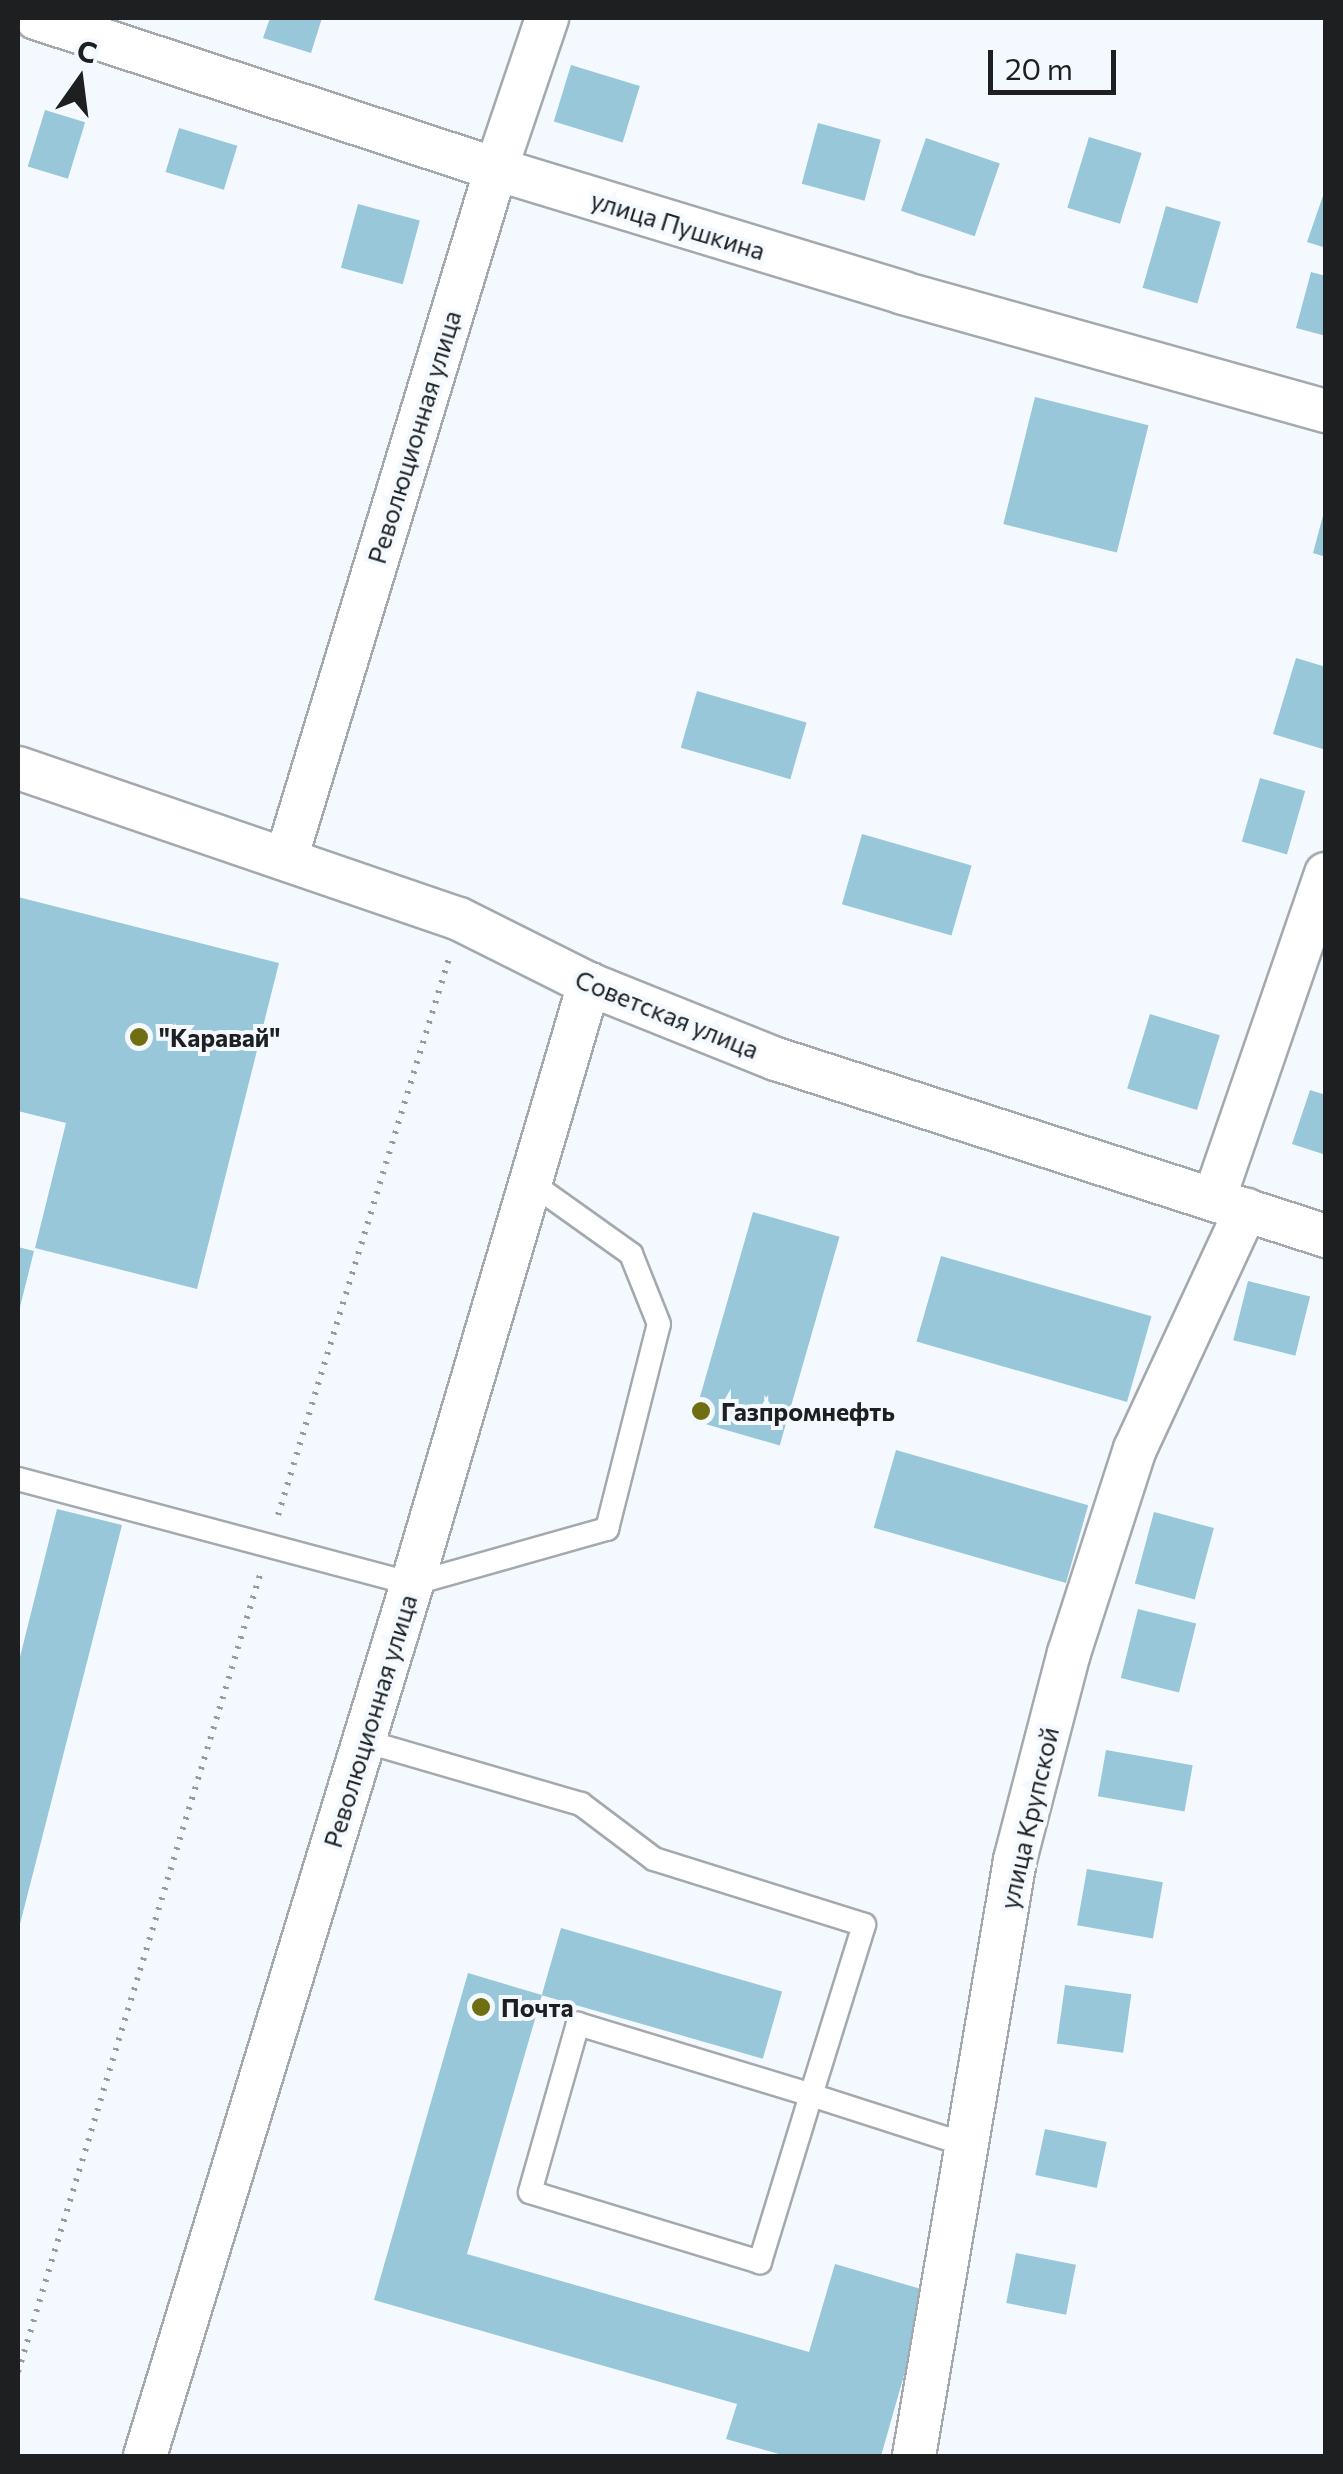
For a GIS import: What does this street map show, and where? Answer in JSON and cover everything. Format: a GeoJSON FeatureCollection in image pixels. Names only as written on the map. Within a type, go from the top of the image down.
{"type":"FeatureCollection","features":[{"type":"Feature","properties":{"kind":"street","name":"улица Пушкина"},"geometry":{"type":"LineString","coordinates":[[36,18],[496,169],[904,294],[1326,411]]}},
{"type":"Feature","properties":{"kind":"street","name":"Революционная улица"},"geometry":{"type":"LineString","coordinates":[[286,859],[496,169],[547,18]]}},
{"type":"Feature","properties":{"kind":"street","name":"Советская улица"},"geometry":{"type":"LineString","coordinates":[[18,768],[459,919],[588,984],[776,1058],[1326,1236]]}},
{"type":"Feature","properties":{"kind":"street","name":"улица Крупской"},"geometry":{"type":"LineString","coordinates":[[914,2456],[1015,1860],[1068,1653],[1134,1449],[1230,1204],[1326,874]]}},
{"type":"Feature","properties":{"kind":"street","name":"Революционная улица"},"geometry":{"type":"LineString","coordinates":[[145,2456],[412,1584],[588,984]]}},
{"type":"Feature","properties":{"kind":"lane"},"geometry":{"type":"LineString","coordinates":[[18,1479],[412,1584],[607,1529],[659,1324],[631,1254],[530,1182]]}},
{"type":"Feature","properties":{"kind":"lane"},"geometry":{"type":"LineString","coordinates":[[364,1741],[581,1804],[654,1859],[864,1924],[811,2095],[760,2262],[530,2192],[578,2024],[811,2095],[967,2145]]}},
{"type":"Feature","properties":{"kind":"path"},"geometry":{"type":"LineString","coordinates":[[18,2372],[459,919]]}},
{"type":"Feature","properties":{"kind":"building"},"geometry":{"type":"Polygon","coordinates":[[[270,18],[322,18],[311,53],[263,38],[270,18]]]}},
{"type":"Feature","properties":{"kind":"building"},"geometry":{"type":"Polygon","coordinates":[[[571,65],[640,86],[623,142],[554,121],[571,65]]]}},
{"type":"Feature","properties":{"kind":"building"},"geometry":{"type":"Polygon","coordinates":[[[45,110],[85,122],[68,179],[28,166],[45,110]]]}},
{"type":"Feature","properties":{"kind":"building"},"geometry":{"type":"Polygon","coordinates":[[[818,123],[881,140],[864,201],[802,184],[818,123]]]}},
{"type":"Feature","properties":{"kind":"building"},"geometry":{"type":"Polygon","coordinates":[[[179,128],[237,146],[224,190],[166,172],[179,128]]]}},
{"type":"Feature","properties":{"kind":"building"},"geometry":{"type":"Polygon","coordinates":[[[1089,137],[1142,153],[1120,224],[1067,208],[1089,137]]]}},
{"type":"Feature","properties":{"kind":"building"},"geometry":{"type":"Polygon","coordinates":[[[926,138],[1000,163],[975,236],[901,211],[926,138]]]}},
{"type":"Feature","properties":{"kind":"building"},"geometry":{"type":"Polygon","coordinates":[[[1326,190],[1326,248],[1307,242],[1326,190]]]}},
{"type":"Feature","properties":{"kind":"building"},"geometry":{"type":"Polygon","coordinates":[[[358,204],[420,221],[403,284],[341,268],[358,204]]]}},
{"type":"Feature","properties":{"kind":"building"},"geometry":{"type":"Polygon","coordinates":[[[1166,206],[1221,222],[1197,303],[1143,288],[1166,206]]]}},
{"type":"Feature","properties":{"kind":"building"},"geometry":{"type":"Polygon","coordinates":[[[1311,272],[1326,276],[1326,336],[1296,328],[1311,272]]]}},
{"type":"Feature","properties":{"kind":"building"},"geometry":{"type":"Polygon","coordinates":[[[1035,397],[1149,425],[1117,552],[1003,524],[1035,397]]]}},
{"type":"Feature","properties":{"kind":"building"},"geometry":{"type":"Polygon","coordinates":[[[1326,512],[1326,557],[1313,553],[1326,512]]]}},
{"type":"Feature","properties":{"kind":"building"},"geometry":{"type":"Polygon","coordinates":[[[1296,658],[1326,667],[1326,750],[1273,734],[1296,658]]]}},
{"type":"Feature","properties":{"kind":"building"},"geometry":{"type":"Polygon","coordinates":[[[697,691],[807,722],[790,779],[681,748],[697,691]]]}},
{"type":"Feature","properties":{"kind":"building"},"geometry":{"type":"Polygon","coordinates":[[[1260,778],[1305,791],[1287,854],[1242,841],[1260,778]]]}},
{"type":"Feature","properties":{"kind":"building"},"geometry":{"type":"Polygon","coordinates":[[[862,834],[972,865],[951,936],[842,904],[862,834]]]}},
{"type":"Feature","properties":{"kind":"building","name":"\"Каравай\""},"geometry":{"type":"Polygon","coordinates":[[[18,897],[279,963],[197,1289],[35,1248],[66,1123],[18,1111],[18,897]]]}},
{"type":"Feature","properties":{"kind":"building"},"geometry":{"type":"Polygon","coordinates":[[[1150,1014],[1220,1035],[1197,1110],[1127,1089],[1150,1014]]]}},
{"type":"Feature","properties":{"kind":"building"},"geometry":{"type":"Polygon","coordinates":[[[1310,1090],[1326,1095],[1326,1155],[1292,1144],[1310,1090]]]}},
{"type":"Feature","properties":{"kind":"building"},"geometry":{"type":"Polygon","coordinates":[[[753,1212],[840,1237],[780,1445],[693,1421],[753,1212]]]}},
{"type":"Feature","properties":{"kind":"building"},"geometry":{"type":"Polygon","coordinates":[[[18,1247],[34,1251],[19,1311],[18,1311],[18,1247]]]}},
{"type":"Feature","properties":{"kind":"building"},"geometry":{"type":"Polygon","coordinates":[[[941,1256],[1152,1316],[1127,1402],[916,1342],[941,1256]]]}},
{"type":"Feature","properties":{"kind":"building"},"geometry":{"type":"Polygon","coordinates":[[[1248,1281],[1310,1296],[1295,1356],[1233,1340],[1248,1281]]]}},
{"type":"Feature","properties":{"kind":"building"},"geometry":{"type":"Polygon","coordinates":[[[896,1450],[1088,1505],[1066,1583],[874,1528],[896,1450]]]}},
{"type":"Feature","properties":{"kind":"building"},"geometry":{"type":"Polygon","coordinates":[[[57,1509],[122,1525],[19,1928],[18,1665],[57,1509]]]}},
{"type":"Feature","properties":{"kind":"building"},"geometry":{"type":"Polygon","coordinates":[[[1154,1512],[1214,1528],[1195,1600],[1135,1583],[1154,1512]]]}},
{"type":"Feature","properties":{"kind":"building"},"geometry":{"type":"Polygon","coordinates":[[[1138,1609],[1196,1624],[1179,1692],[1121,1678],[1138,1609]]]}},
{"type":"Feature","properties":{"kind":"building"},"geometry":{"type":"Polygon","coordinates":[[[1106,1750],[1193,1765],[1185,1812],[1098,1796],[1106,1750]]]}},
{"type":"Feature","properties":{"kind":"building"},"geometry":{"type":"Polygon","coordinates":[[[1087,1869],[1163,1882],[1153,1939],[1077,1925],[1087,1869]]]}},
{"type":"Feature","properties":{"kind":"building"},"geometry":{"type":"Polygon","coordinates":[[[561,1928],[782,1991],[763,2059],[542,1995],[561,1928]]]}},
{"type":"Feature","properties":{"kind":"building"},"geometry":{"type":"Polygon","coordinates":[[[468,1973],[542,1995],[467,2254],[809,2352],[835,2264],[928,2291],[881,2456],[786,2456],[726,2439],[737,2404],[374,2300],[468,1973]]]}},
{"type":"Feature","properties":{"kind":"building"},"geometry":{"type":"Polygon","coordinates":[[[1065,1985],[1131,1994],[1123,2053],[1057,2043],[1065,1985]]]}},
{"type":"Feature","properties":{"kind":"building"},"geometry":{"type":"Polygon","coordinates":[[[1045,2129],[1107,2142],[1097,2188],[1035,2175],[1045,2129]]]}},
{"type":"Feature","properties":{"kind":"building"},"geometry":{"type":"Polygon","coordinates":[[[1016,2253],[1076,2265],[1066,2315],[1006,2303],[1016,2253]]]}},
{"type":"Feature","properties":{"kind":"place","name":"\"Каравай\""},"geometry":{"type":"Point","coordinates":[139,1037]}},
{"type":"Feature","properties":{"kind":"place","name":"Газпромнефть"},"geometry":{"type":"Point","coordinates":[701,1411]}},
{"type":"Feature","properties":{"kind":"place","name":"Почта"},"geometry":{"type":"Point","coordinates":[481,2007]}}]}
